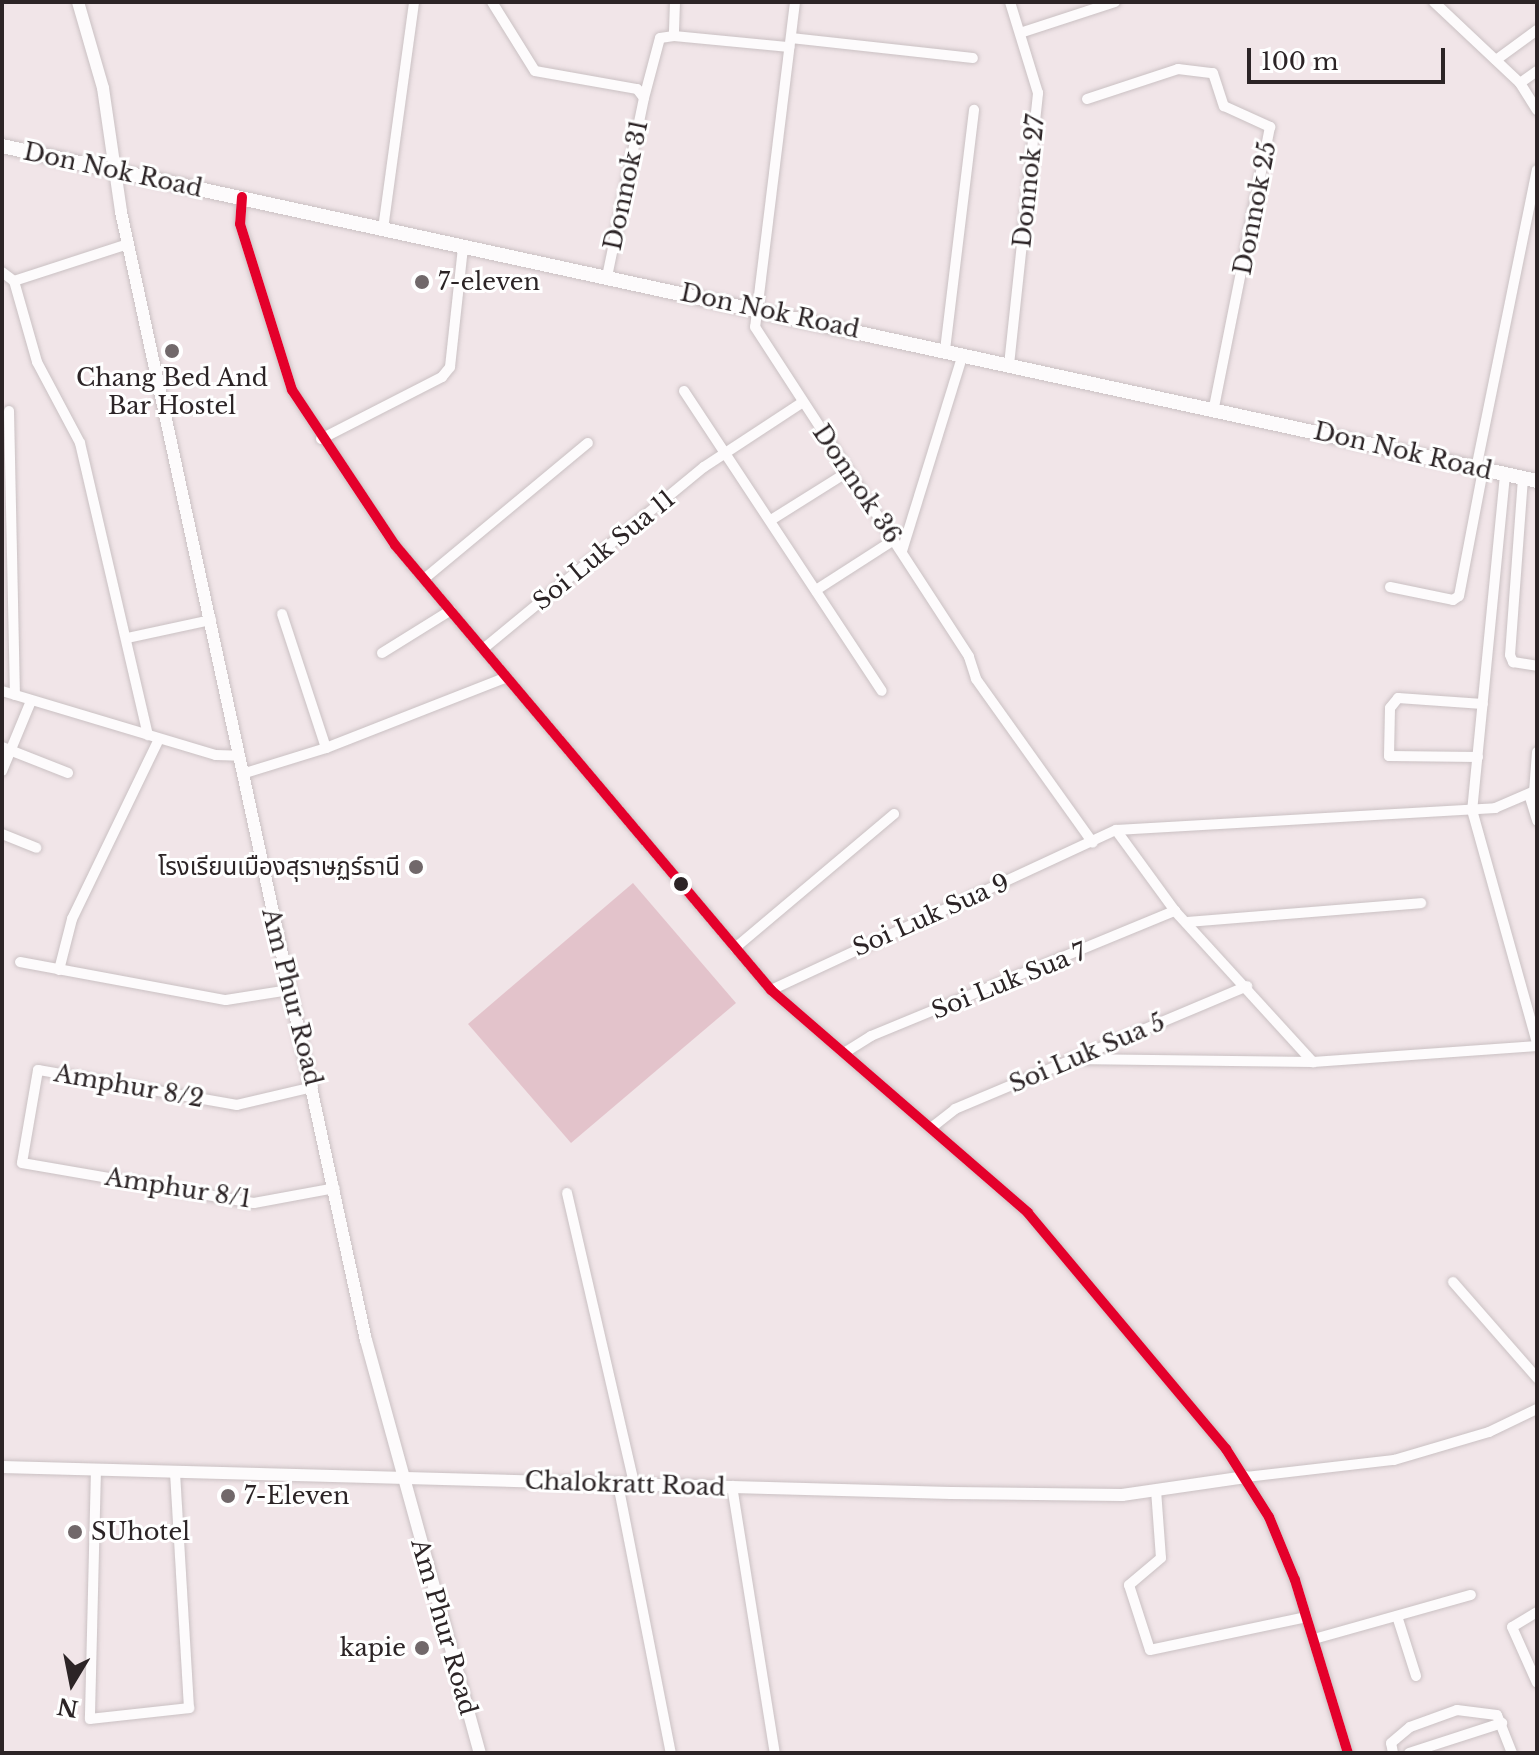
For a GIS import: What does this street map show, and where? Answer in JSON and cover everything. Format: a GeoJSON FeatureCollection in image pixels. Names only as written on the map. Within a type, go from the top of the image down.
{"type":"FeatureCollection","features":[{"type":"Feature","properties":{"kind":"main road","name":"Don Nok Road"},"geometry":{"type":"LineString","coordinates":[[2,146],[758,308],[1530,480]]}},
{"type":"Feature","properties":{"kind":"street","name":"Am Phur Road"},"geometry":{"type":"LineString","coordinates":[[78,2],[103,88],[128,244],[366,1340],[480,1753]]}},
{"type":"Feature","properties":{"kind":"street"},"geometry":{"type":"LineString","coordinates":[[383,229],[414,2]]}},
{"type":"Feature","properties":{"kind":"street","name":"Donnok 31"},"geometry":{"type":"LineString","coordinates":[[492,2],[535,71],[637,89],[644,98],[607,276]]}},
{"type":"Feature","properties":{"kind":"street"},"geometry":{"type":"LineString","coordinates":[[674,36],[675,2]]}},
{"type":"Feature","properties":{"kind":"street","name":"Donnok 36"},"geometry":{"type":"LineString","coordinates":[[795,2],[755,327],[969,657],[976,679],[1093,843]]}},
{"type":"Feature","properties":{"kind":"street","name":"Donnok 27"},"geometry":{"type":"LineString","coordinates":[[1009,365],[1038,93],[1010,2]]}},
{"type":"Feature","properties":{"kind":"street"},"geometry":{"type":"LineString","coordinates":[[1020,33],[1115,2]]}},
{"type":"Feature","properties":{"kind":"street"},"geometry":{"type":"LineString","coordinates":[[1434,2],[1520,83],[1537,110]]}},
{"type":"Feature","properties":{"kind":"street"},"geometry":{"type":"LineString","coordinates":[[1496,60],[1537,30]]}},
{"type":"Feature","properties":{"kind":"street"},"geometry":{"type":"LineString","coordinates":[[644,98],[660,38],[674,36],[973,58]]}},
{"type":"Feature","properties":{"kind":"street","name":"Donnok 25"},"geometry":{"type":"LineString","coordinates":[[1087,99],[1178,69],[1213,73],[1224,106],[1270,127],[1214,408]]}},
{"type":"Feature","properties":{"kind":"street"},"geometry":{"type":"LineString","coordinates":[[1520,83],[1537,71]]}},
{"type":"Feature","properties":{"kind":"street"},"geometry":{"type":"LineString","coordinates":[[945,350],[974,110]]}},
{"type":"Feature","properties":{"kind":"street"},"geometry":{"type":"LineString","coordinates":[[1390,587],[1453,600],[1459,596],[1537,170]]}},
{"type":"Feature","properties":{"kind":"street"},"geometry":{"type":"LineString","coordinates":[[242,197],[240,224],[292,390],[321,439],[424,579],[771,990],[1028,1213],[1246,1477],[1269,1517],[1307,1617],[1348,1753]]}},
{"type":"Feature","properties":{"kind":"street"},"geometry":{"type":"LineString","coordinates":[[14,281],[128,244]]}},
{"type":"Feature","properties":{"kind":"street"},"geometry":{"type":"LineString","coordinates":[[321,439],[442,377],[450,367],[463,247]]}},
{"type":"Feature","properties":{"kind":"street"},"geometry":{"type":"LineString","coordinates":[[2,272],[14,281],[37,362],[80,443],[154,737],[72,919],[59,970]]}},
{"type":"Feature","properties":{"kind":"street"},"geometry":{"type":"LineString","coordinates":[[902,551],[928,478],[963,354]]}},
{"type":"Feature","properties":{"kind":"street"},"geometry":{"type":"LineString","coordinates":[[684,391],[882,691]]}},
{"type":"Feature","properties":{"kind":"street","name":"Soi Luk Sua 11"},"geometry":{"type":"LineString","coordinates":[[483,649],[726,453],[803,402]]}},
{"type":"Feature","properties":{"kind":"street"},"geometry":{"type":"LineString","coordinates":[[9,411],[5,491],[15,695]]}},
{"type":"Feature","properties":{"kind":"street"},"geometry":{"type":"LineString","coordinates":[[424,579],[588,443]]}},
{"type":"Feature","properties":{"kind":"street"},"geometry":{"type":"LineString","coordinates":[[771,520],[849,471]]}},
{"type":"Feature","properties":{"kind":"street"},"geometry":{"type":"LineString","coordinates":[[1071,1059],[1313,1062],[1537,1044],[1472,810],[1505,475]]}},
{"type":"Feature","properties":{"kind":"street"},"geometry":{"type":"LineString","coordinates":[[1530,480],[1510,655],[1513,662],[1537,666]]}},
{"type":"Feature","properties":{"kind":"street"},"geometry":{"type":"LineString","coordinates":[[816,590],[894,540]]}},
{"type":"Feature","properties":{"kind":"street"},"geometry":{"type":"LineString","coordinates":[[382,653],[451,610]]}},
{"type":"Feature","properties":{"kind":"street"},"geometry":{"type":"LineString","coordinates":[[282,614],[326,748]]}},
{"type":"Feature","properties":{"kind":"street"},"geometry":{"type":"LineString","coordinates":[[127,638],[211,620]]}},
{"type":"Feature","properties":{"kind":"street"},"geometry":{"type":"LineString","coordinates":[[242,774],[326,748],[507,677]]}},
{"type":"Feature","properties":{"kind":"street"},"geometry":{"type":"LineString","coordinates":[[2,691],[216,755],[239,756]]}},
{"type":"Feature","properties":{"kind":"street"},"geometry":{"type":"LineString","coordinates":[[1478,757],[1389,756],[1390,708],[1398,698],[1483,704]]}},
{"type":"Feature","properties":{"kind":"street"},"geometry":{"type":"LineString","coordinates":[[2,771],[6,749],[31,701]]}},
{"type":"Feature","properties":{"kind":"street"},"geometry":{"type":"LineString","coordinates":[[6,749],[68,773]]}},
{"type":"Feature","properties":{"kind":"street"},"geometry":{"type":"LineString","coordinates":[[1537,752],[1533,792],[1537,821]]}},
{"type":"Feature","properties":{"kind":"street"},"geometry":{"type":"LineString","coordinates":[[1116,830],[1495,808],[1533,792]]}},
{"type":"Feature","properties":{"kind":"street"},"geometry":{"type":"LineString","coordinates":[[735,948],[894,814]]}},
{"type":"Feature","properties":{"kind":"street"},"geometry":{"type":"LineString","coordinates":[[1116,830],[1175,911],[1247,986],[1313,1062]]}},
{"type":"Feature","properties":{"kind":"street","name":"Soi Luk Sua 9"},"geometry":{"type":"LineString","coordinates":[[771,990],[1116,830]]}},
{"type":"Feature","properties":{"kind":"street"},"geometry":{"type":"LineString","coordinates":[[2,834],[36,848]]}},
{"type":"Feature","properties":{"kind":"street"},"geometry":{"type":"LineString","coordinates":[[1186,922],[1421,903]]}},
{"type":"Feature","properties":{"kind":"street","name":"Soi Luk Sua 7"},"geometry":{"type":"LineString","coordinates":[[844,1053],[871,1036],[1175,911]]}},
{"type":"Feature","properties":{"kind":"street"},"geometry":{"type":"LineString","coordinates":[[20,962],[226,1000],[289,990]]}},
{"type":"Feature","properties":{"kind":"street","name":"Soi Luk Sua 5"},"geometry":{"type":"LineString","coordinates":[[931,1128],[955,1109],[1247,986]]}},
{"type":"Feature","properties":{"kind":"street","name":"Amphur 8/2"},"geometry":{"type":"LineString","coordinates":[[22,1163],[38,1070],[237,1105],[313,1087]]}},
{"type":"Feature","properties":{"kind":"street","name":"Amphur 8/1"},"geometry":{"type":"LineString","coordinates":[[22,1163],[254,1203],[335,1188]]}},
{"type":"Feature","properties":{"kind":"street"},"geometry":{"type":"LineString","coordinates":[[567,1193],[634,1484]]}},
{"type":"Feature","properties":{"kind":"street"},"geometry":{"type":"LineString","coordinates":[[1453,1282],[1537,1378]]}},
{"type":"Feature","properties":{"kind":"street"},"geometry":{"type":"LineString","coordinates":[[1246,1477],[1394,1460],[1489,1432],[1537,1409]]}},
{"type":"Feature","properties":{"kind":"street","name":"Chalokratt Road"},"geometry":{"type":"LineString","coordinates":[[2,1467],[951,1493],[1156,1490],[1246,1477]]}},
{"type":"Feature","properties":{"kind":"street"},"geometry":{"type":"LineString","coordinates":[[96,1469],[90,1719],[189,1708],[175,1472]]}},
{"type":"Feature","properties":{"kind":"street"},"geometry":{"type":"LineString","coordinates":[[618,1484],[671,1753]]}},
{"type":"Feature","properties":{"kind":"street"},"geometry":{"type":"LineString","coordinates":[[732,1486],[775,1753]]}},
{"type":"Feature","properties":{"kind":"street"},"geometry":{"type":"LineString","coordinates":[[1156,1490],[1161,1558],[1129,1585],[1150,1650],[1307,1617]]}},
{"type":"Feature","properties":{"kind":"street"},"geometry":{"type":"LineString","coordinates":[[1314,1639],[1471,1595]]}},
{"type":"Feature","properties":{"kind":"street"},"geometry":{"type":"LineString","coordinates":[[1537,1612],[1512,1627],[1537,1683]]}},
{"type":"Feature","properties":{"kind":"street"},"geometry":{"type":"LineString","coordinates":[[1397,1616],[1416,1676]]}},
{"type":"Feature","properties":{"kind":"street"},"geometry":{"type":"LineString","coordinates":[[1393,1753],[1393,1740],[1442,1712],[1491,1712],[1502,1723],[1512,1753]]}},
{"type":"Feature","properties":{"kind":"street"},"geometry":{"type":"LineString","coordinates":[[1409,1753],[1502,1723]]}},
{"type":"Feature","properties":{"kind":"shaded area"},"geometry":{"type":"Polygon","coordinates":[[[633,883],[736,1003],[571,1143],[468,1024],[633,883]]]}},
{"type":"Feature","properties":{"kind":"transit line"},"geometry":{"type":"LineString","coordinates":[[242,197],[240,224],[292,390],[395,545],[771,990],[1028,1213],[1226,1449],[1269,1517],[1295,1580],[1348,1753]]}},
{"type":"Feature","properties":{"kind":"place","name":"7-eleven"},"geometry":{"type":"Point","coordinates":[422,282]}},
{"type":"Feature","properties":{"kind":"place","name":"Chang Bed And Bar Hostel"},"geometry":{"type":"Point","coordinates":[172,351]}},
{"type":"Feature","properties":{"kind":"place","name":"โรงเรียนเมืองสุราษฏร์ธานี"},"geometry":{"type":"Point","coordinates":[416,867]}},
{"type":"Feature","properties":{"kind":"place","name":"7-Eleven"},"geometry":{"type":"Point","coordinates":[228,1496]}},
{"type":"Feature","properties":{"kind":"place","name":"SUhotel"},"geometry":{"type":"Point","coordinates":[75,1532]}},
{"type":"Feature","properties":{"kind":"place","name":"kapie"},"geometry":{"type":"Point","coordinates":[422,1648]}}]}
